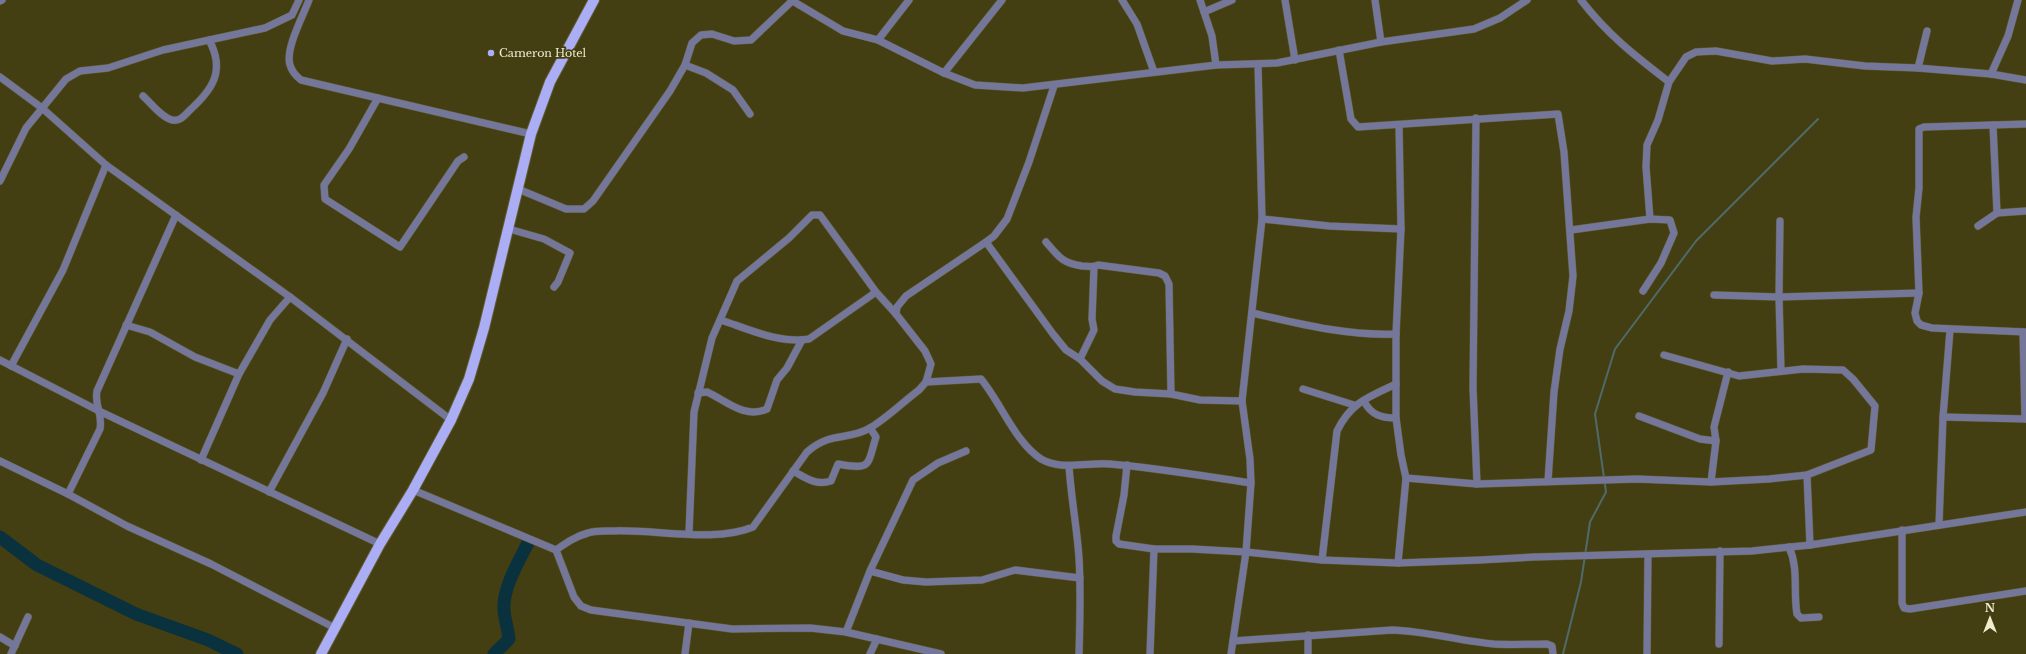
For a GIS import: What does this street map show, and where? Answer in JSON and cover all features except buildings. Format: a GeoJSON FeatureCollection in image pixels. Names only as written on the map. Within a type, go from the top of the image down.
{"type":"FeatureCollection","features":[{"type":"Feature","properties":{"kind":"main road"},"geometry":{"type":"LineString","coordinates":[[321,654],[380,544],[413,490],[451,420],[469,379],[484,328],[531,134],[550,82],[594,0]]}},
{"type":"Feature","properties":{"kind":"street"},"geometry":{"type":"LineString","coordinates":[[0,181],[26,128],[66,79],[80,71],[108,68],[163,50],[265,28],[292,15],[299,0]]}},
{"type":"Feature","properties":{"kind":"street"},"geometry":{"type":"LineString","coordinates":[[309,0],[289,51],[289,65],[293,74],[301,80],[531,134]]}},
{"type":"Feature","properties":{"kind":"street"},"geometry":{"type":"LineString","coordinates":[[518,189],[566,209],[584,209],[597,194],[670,91],[686,65],[692,43],[701,35],[712,34],[734,41],[751,40],[792,0],[843,31],[878,40],[944,73],[975,84],[999,88],[1054,86],[1216,65],[1258,65],[1295,60],[1381,42],[1474,29],[1500,18],[1527,0]]}},
{"type":"Feature","properties":{"kind":"street"},"geometry":{"type":"LineString","coordinates":[[878,40],[909,0]]}},
{"type":"Feature","properties":{"kind":"street"},"geometry":{"type":"LineString","coordinates":[[944,73],[1002,0]]}},
{"type":"Feature","properties":{"kind":"street"},"geometry":{"type":"LineString","coordinates":[[1122,0],[1137,24],[1154,72]]}},
{"type":"Feature","properties":{"kind":"street"},"geometry":{"type":"LineString","coordinates":[[1200,0],[1212,36],[1216,65]]}},
{"type":"Feature","properties":{"kind":"street"},"geometry":{"type":"LineString","coordinates":[[1204,12],[1232,0]]}},
{"type":"Feature","properties":{"kind":"street"},"geometry":{"type":"LineString","coordinates":[[1285,0],[1295,60]]}},
{"type":"Feature","properties":{"kind":"street"},"geometry":{"type":"LineString","coordinates":[[1376,0],[1381,42]]}},
{"type":"Feature","properties":{"kind":"street"},"geometry":{"type":"LineString","coordinates":[[1581,0],[1597,20],[1626,50],[1669,82]]}},
{"type":"Feature","properties":{"kind":"street"},"geometry":{"type":"LineString","coordinates":[[1991,74],[2008,36],[2018,0]]}},
{"type":"Feature","properties":{"kind":"street"},"geometry":{"type":"LineString","coordinates":[[1918,68],[1927,31]]}},
{"type":"Feature","properties":{"kind":"street"},"geometry":{"type":"LineString","coordinates":[[143,96],[166,118],[179,120],[207,95],[213,86],[216,65],[212,46],[209,40]]}},
{"type":"Feature","properties":{"kind":"street"},"geometry":{"type":"LineString","coordinates":[[1339,50],[1351,119],[1353,124],[1358,127],[1476,118],[1558,114],[1564,152],[1571,230],[1573,276],[1570,311],[1560,349],[1554,392],[1548,481]]}},
{"type":"Feature","properties":{"kind":"street"},"geometry":{"type":"LineString","coordinates":[[1650,219],[1646,167],[1647,145],[1658,120],[1669,82],[1686,57],[1706,50],[1772,61],[1805,59],[1865,66],[1918,68],[1991,74],[2026,80]]}},
{"type":"Feature","properties":{"kind":"street"},"geometry":{"type":"LineString","coordinates":[[686,65],[706,73],[733,90],[750,114]]}},
{"type":"Feature","properties":{"kind":"street"},"geometry":{"type":"LineString","coordinates":[[1231,654],[1246,552],[1251,483],[1250,459],[1242,401],[1262,219],[1258,65]]}},
{"type":"Feature","properties":{"kind":"street"},"geometry":{"type":"LineString","coordinates":[[0,77],[42,108],[106,165],[347,339],[451,420]]}},
{"type":"Feature","properties":{"kind":"street"},"geometry":{"type":"LineString","coordinates":[[896,314],[897,307],[906,296],[994,236],[1007,219],[1029,162],[1054,86]]}},
{"type":"Feature","properties":{"kind":"street"},"geometry":{"type":"LineString","coordinates":[[378,98],[350,149],[324,185],[325,199],[400,247],[458,161],[464,157]]}},
{"type":"Feature","properties":{"kind":"street"},"geometry":{"type":"LineString","coordinates":[[1476,118],[1473,388],[1477,484]]}},
{"type":"Feature","properties":{"kind":"street"},"geometry":{"type":"LineString","coordinates":[[1943,418],[2025,419],[2025,332],[1950,330],[1921,325],[1917,321],[1915,313],[1919,293],[1916,217],[1919,188],[1918,134],[1920,129],[1924,127],[2026,124]]}},
{"type":"Feature","properties":{"kind":"street"},"geometry":{"type":"LineString","coordinates":[[1398,563],[1406,478],[1400,455],[1396,418],[1396,334],[1400,229],[1399,125]]}},
{"type":"Feature","properties":{"kind":"street"},"geometry":{"type":"LineString","coordinates":[[1993,125],[1997,213]]}},
{"type":"Feature","properties":{"kind":"street"},"geometry":{"type":"LineString","coordinates":[[11,366],[63,270],[106,165]]}},
{"type":"Feature","properties":{"kind":"street"},"geometry":{"type":"LineString","coordinates":[[1978,226],[1997,213],[2026,211]]}},
{"type":"Feature","properties":{"kind":"street"},"geometry":{"type":"LineString","coordinates":[[556,550],[571,540],[590,532],[631,530],[689,534],[729,533],[743,531],[753,527],[807,452],[818,442],[870,428],[919,390],[926,382],[931,364],[925,351],[896,314],[876,292],[820,214],[812,214],[789,238],[737,281],[712,338],[694,412],[689,534]]}},
{"type":"Feature","properties":{"kind":"street"},"geometry":{"type":"LineString","coordinates":[[68,494],[100,429],[102,418],[96,399],[97,391],[176,216]]}},
{"type":"Feature","properties":{"kind":"street"},"geometry":{"type":"LineString","coordinates":[[1262,219],[1329,226],[1400,229]]}},
{"type":"Feature","properties":{"kind":"street"},"geometry":{"type":"LineString","coordinates":[[1571,230],[1650,219],[1670,220],[1674,233],[1661,263],[1643,291]]}},
{"type":"Feature","properties":{"kind":"street"},"geometry":{"type":"LineString","coordinates":[[1780,221],[1779,297],[1781,371]]}},
{"type":"Feature","properties":{"kind":"street"},"geometry":{"type":"LineString","coordinates":[[509,229],[544,238],[570,253],[558,282],[554,287]]}},
{"type":"Feature","properties":{"kind":"street"},"geometry":{"type":"LineString","coordinates":[[986,242],[1066,350],[1080,359],[1102,381],[1115,389],[1171,394],[1200,400],[1242,401]]}},
{"type":"Feature","properties":{"kind":"street"},"geometry":{"type":"LineString","coordinates":[[1046,242],[1062,260],[1068,264],[1094,267],[1098,265],[1159,273],[1165,276],[1169,284],[1171,394]]}},
{"type":"Feature","properties":{"kind":"street"},"geometry":{"type":"LineString","coordinates":[[1080,359],[1094,330],[1092,318],[1094,267]]}},
{"type":"Feature","properties":{"kind":"street"},"geometry":{"type":"LineString","coordinates":[[721,320],[778,338],[802,340],[809,339],[876,292]]}},
{"type":"Feature","properties":{"kind":"street"},"geometry":{"type":"LineString","coordinates":[[1714,295],[1779,297],[1919,293]]}},
{"type":"Feature","properties":{"kind":"street"},"geometry":{"type":"LineString","coordinates":[[201,460],[239,374],[270,320],[290,297]]}},
{"type":"Feature","properties":{"kind":"street"},"geometry":{"type":"LineString","coordinates":[[1252,313],[1341,332],[1369,335],[1396,334]]}},
{"type":"Feature","properties":{"kind":"street"},"geometry":{"type":"LineString","coordinates":[[126,325],[150,332],[195,357],[239,374]]}},
{"type":"Feature","properties":{"kind":"street"},"geometry":{"type":"LineString","coordinates":[[1939,525],[1943,418],[1950,330]]}},
{"type":"Feature","properties":{"kind":"street"},"geometry":{"type":"LineString","coordinates":[[269,492],[324,393],[347,339]]}},
{"type":"Feature","properties":{"kind":"street"},"geometry":{"type":"LineString","coordinates":[[698,394],[707,392],[730,406],[745,411],[757,413],[767,409],[777,380],[787,368],[802,340]]}},
{"type":"Feature","properties":{"kind":"street"},"geometry":{"type":"LineString","coordinates":[[1406,478],[1477,484],[1598,480],[1712,482],[1807,475],[1871,450],[1875,406],[1853,379],[1843,370],[1826,369],[1781,371],[1739,376],[1664,355]]}},
{"type":"Feature","properties":{"kind":"street"},"geometry":{"type":"LineString","coordinates":[[0,360],[99,411],[380,544]]}},
{"type":"Feature","properties":{"kind":"street"},"geometry":{"type":"LineString","coordinates":[[1712,482],[1716,441],[1714,427],[1728,372]]}},
{"type":"Feature","properties":{"kind":"street"},"geometry":{"type":"LineString","coordinates":[[926,382],[981,379],[991,391],[1022,442],[1042,459],[1069,466],[1096,462],[1251,483]]}},
{"type":"Feature","properties":{"kind":"street"},"geometry":{"type":"LineString","coordinates":[[1322,560],[1337,431],[1343,419],[1354,405],[1396,384]]}},
{"type":"Feature","properties":{"kind":"street"},"geometry":{"type":"LineString","coordinates":[[1303,388],[1354,405]]}},
{"type":"Feature","properties":{"kind":"street"},"geometry":{"type":"LineString","coordinates":[[1364,401],[1368,409],[1374,415],[1385,418],[1396,418]]}},
{"type":"Feature","properties":{"kind":"street"},"geometry":{"type":"LineString","coordinates":[[1639,416],[1700,440],[1716,441]]}},
{"type":"Feature","properties":{"kind":"street"},"geometry":{"type":"LineString","coordinates":[[793,471],[814,482],[822,484],[831,481],[838,464],[864,466],[868,464],[876,437],[870,428]]}},
{"type":"Feature","properties":{"kind":"street"},"geometry":{"type":"LineString","coordinates":[[846,632],[870,571],[913,480],[938,464],[966,451]]}},
{"type":"Feature","properties":{"kind":"street"},"geometry":{"type":"LineString","coordinates":[[0,461],[68,494],[127,526],[211,564],[335,628]]}},
{"type":"Feature","properties":{"kind":"street"},"geometry":{"type":"LineString","coordinates":[[1126,465],[1116,541],[1119,544],[1154,549],[1192,548],[1322,560],[1398,563],[1480,560],[1534,556],[1573,557],[1789,548],[2026,512]]}},
{"type":"Feature","properties":{"kind":"street"},"geometry":{"type":"LineString","coordinates":[[1069,466],[1071,499],[1079,557],[1079,654]]}},
{"type":"Feature","properties":{"kind":"street"},"geometry":{"type":"LineString","coordinates":[[1807,475],[1810,545]]}},
{"type":"Feature","properties":{"kind":"street"},"geometry":{"type":"LineString","coordinates":[[413,490],[556,550],[574,597],[581,606],[591,610],[732,629],[810,628],[846,632],[941,654]]}},
{"type":"Feature","properties":{"kind":"street"},"geometry":{"type":"LineString","coordinates":[[1902,530],[1902,603],[1904,608],[1910,609],[2026,592]]}},
{"type":"Feature","properties":{"kind":"street"},"geometry":{"type":"LineString","coordinates":[[1789,548],[1793,557],[1796,580],[1796,614],[1801,618],[1819,617]]}},
{"type":"Feature","properties":{"kind":"street"},"geometry":{"type":"LineString","coordinates":[[1150,654],[1154,549]]}},
{"type":"Feature","properties":{"kind":"street"},"geometry":{"type":"LineString","coordinates":[[1719,644],[1720,551]]}},
{"type":"Feature","properties":{"kind":"street"},"geometry":{"type":"LineString","coordinates":[[1646,654],[1648,554]]}},
{"type":"Feature","properties":{"kind":"street"},"geometry":{"type":"LineString","coordinates":[[870,571],[902,580],[926,582],[982,580],[1014,570],[1080,578]]}},
{"type":"Feature","properties":{"kind":"street"},"geometry":{"type":"LineString","coordinates":[[11,654],[28,617]]}},
{"type":"Feature","properties":{"kind":"street"},"geometry":{"type":"LineString","coordinates":[[685,654],[689,623]]}},
{"type":"Feature","properties":{"kind":"street"},"geometry":{"type":"LineString","coordinates":[[1233,642],[1308,635],[1411,630],[1437,636],[1495,644],[1547,644],[1552,646],[1553,654]]}},
{"type":"Feature","properties":{"kind":"street"},"geometry":{"type":"LineString","coordinates":[[1308,635],[1308,654]]}},
{"type":"Feature","properties":{"kind":"street"},"geometry":{"type":"LineString","coordinates":[[0,637],[15,646]]}},
{"type":"Feature","properties":{"kind":"street"},"geometry":{"type":"LineString","coordinates":[[870,654],[877,639]]}},
{"type":"Feature","properties":{"kind":"waterway"},"geometry":{"type":"LineString","coordinates":[[1563,654],[1581,582],[1590,522],[1606,492],[1595,414],[1615,349],[1696,241],[1818,119]]}},
{"type":"Feature","properties":{"kind":"waterway"},"geometry":{"type":"LineString","coordinates":[[0,537],[37,565],[136,614],[208,640],[237,654]]}},
{"type":"Feature","properties":{"kind":"waterway"},"geometry":{"type":"LineString","coordinates":[[494,654],[509,639],[504,612],[504,600],[509,582],[529,541]]}},
{"type":"Feature","properties":{"kind":"place","name":"Cameron Hotel"},"geometry":{"type":"Point","coordinates":[491,53]}}]}
